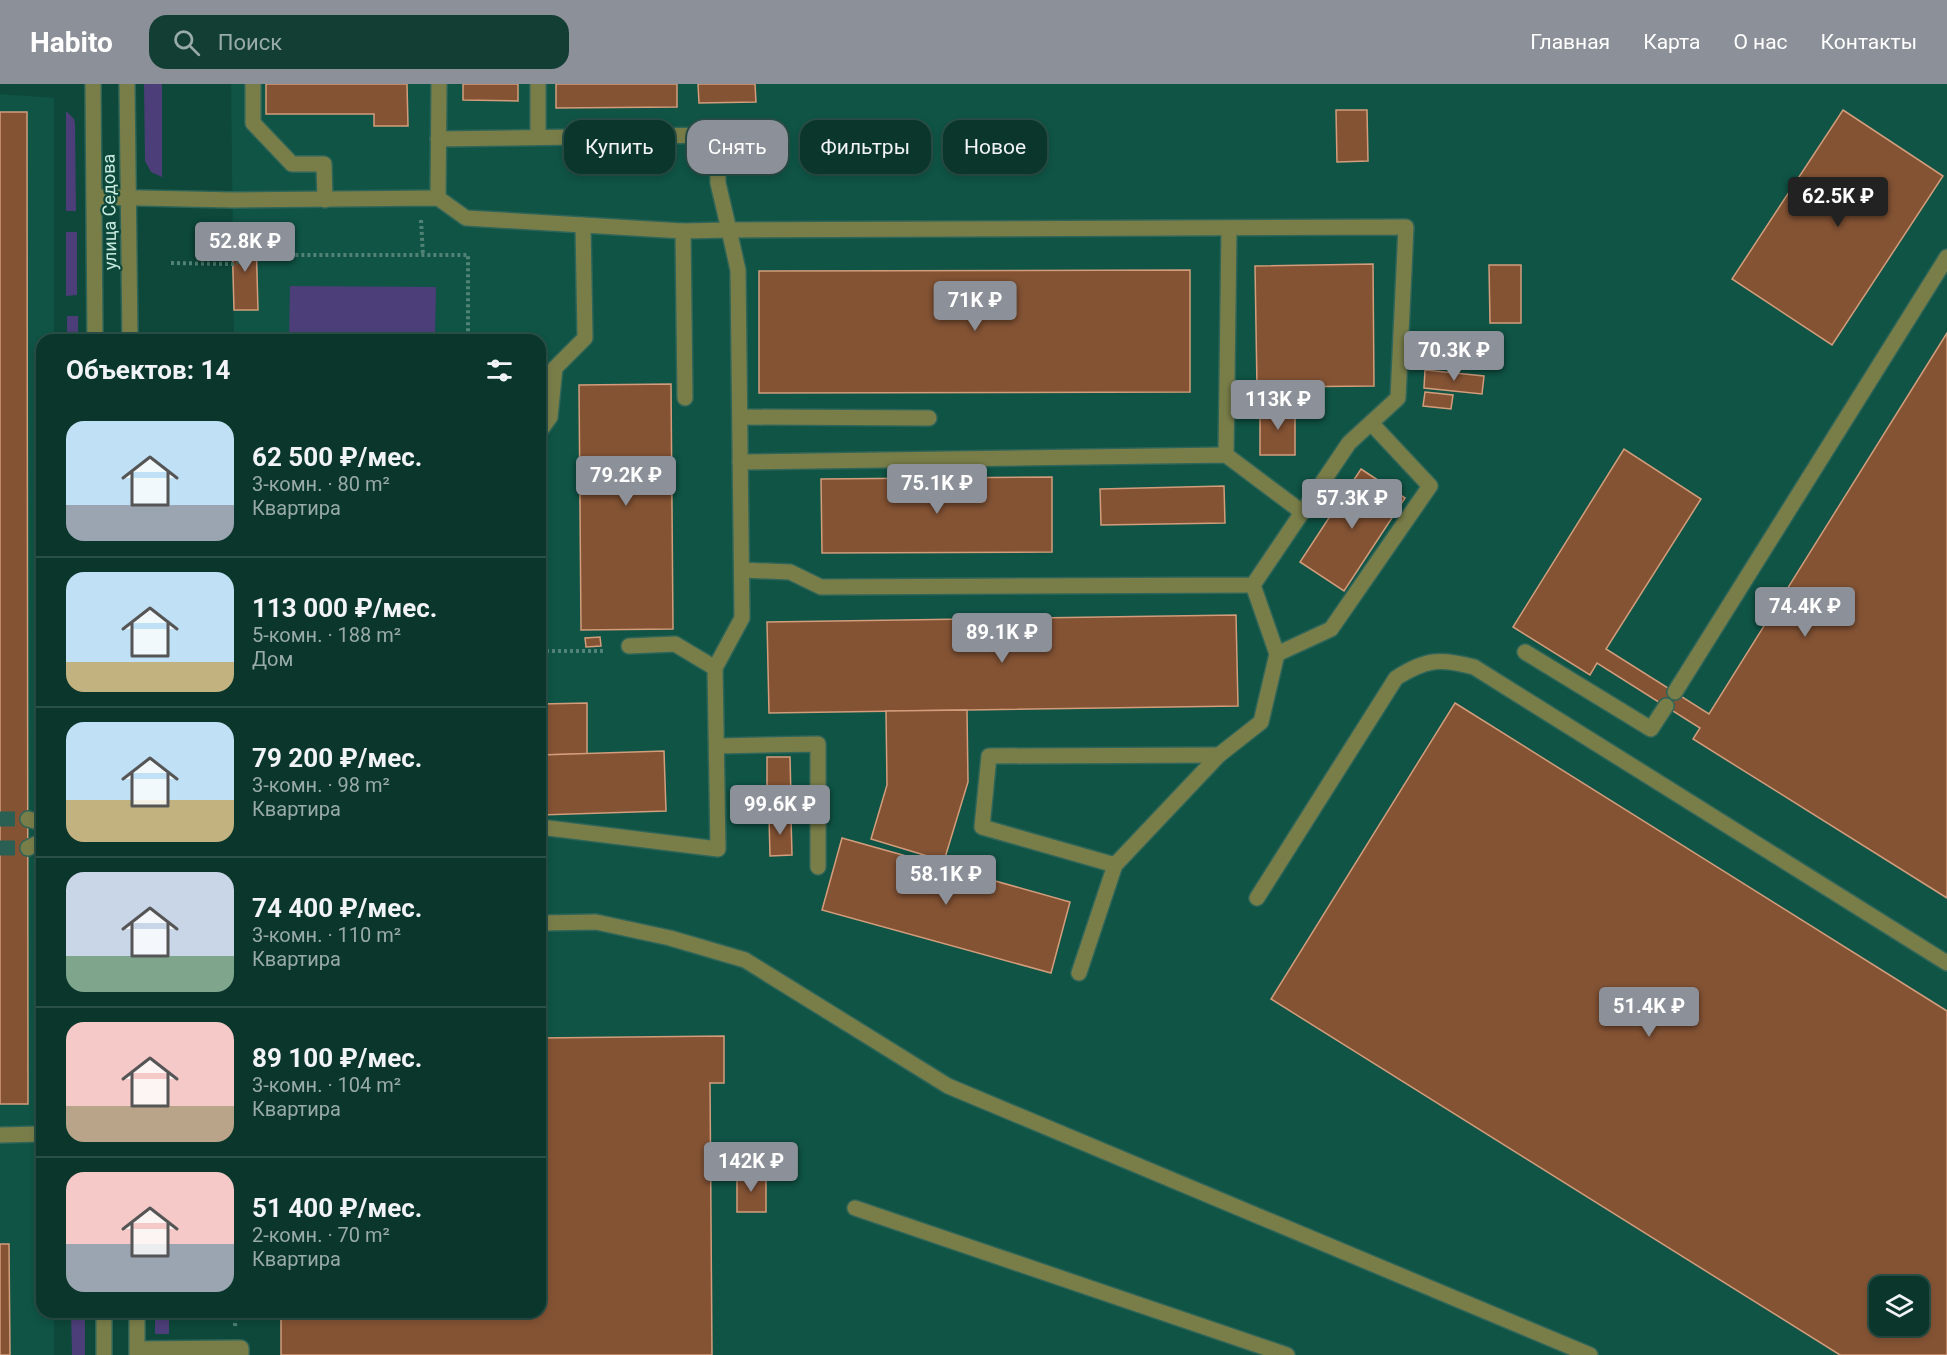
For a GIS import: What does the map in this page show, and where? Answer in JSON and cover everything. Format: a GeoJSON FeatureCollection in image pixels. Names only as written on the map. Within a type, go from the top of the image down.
{"type":"FeatureCollection","features":[{"type":"Feature","properties":{"kind":"street","name":"улица Седова"},"geometry":{"type":"LineString","coordinates":[[93,84],[95,334]]}},
{"type":"Feature","properties":{"kind":"street","name":"улица Седова"},"geometry":{"type":"LineString","coordinates":[[127,84],[130,334]]}},
{"type":"Feature","properties":{"kind":"street"},"geometry":{"type":"LineString","coordinates":[[253,84],[253,123],[292,164],[324,164],[325,200]]}},
{"type":"Feature","properties":{"kind":"street"},"geometry":{"type":"LineString","coordinates":[[438,198],[439,84]]}},
{"type":"Feature","properties":{"kind":"street"},"geometry":{"type":"LineString","coordinates":[[538,84],[538,137]]}},
{"type":"Feature","properties":{"kind":"street"},"geometry":{"type":"LineString","coordinates":[[438,139],[717,135],[718,183],[738,270],[742,570],[742,618],[715,668],[718,849],[546,828]]}},
{"type":"Feature","properties":{"kind":"street"},"geometry":{"type":"LineString","coordinates":[[94,197],[325,200],[438,198],[466,218],[683,231],[1406,227],[1398,398],[1349,443],[1253,585]]}},
{"type":"Feature","properties":{"kind":"street"},"geometry":{"type":"LineString","coordinates":[[546,423],[550,417],[555,368],[585,338],[583,225]]}},
{"type":"Feature","properties":{"kind":"street"},"geometry":{"type":"LineString","coordinates":[[1226,455],[1229,228]]}},
{"type":"Feature","properties":{"kind":"street"},"geometry":{"type":"LineString","coordinates":[[683,231],[685,398]]}},
{"type":"Feature","properties":{"kind":"street"},"geometry":{"type":"LineString","coordinates":[[1675,692],[1947,257]]}},
{"type":"Feature","properties":{"kind":"street"},"geometry":{"type":"LineString","coordinates":[[740,417],[929,418]]}},
{"type":"Feature","properties":{"kind":"street"},"geometry":{"type":"LineString","coordinates":[[1277,654],[1331,629],[1430,486],[1371,423]]}},
{"type":"Feature","properties":{"kind":"street"},"geometry":{"type":"LineString","coordinates":[[740,462],[1226,455],[1302,512]]}},
{"type":"Feature","properties":{"kind":"street"},"geometry":{"type":"LineString","coordinates":[[742,570],[790,572],[820,587],[1253,585]]}},
{"type":"Feature","properties":{"kind":"street"},"geometry":{"type":"LineString","coordinates":[[1080,973],[1115,866],[1220,755],[1261,722],[1277,654],[1253,585]]}},
{"type":"Feature","properties":{"kind":"street"},"geometry":{"type":"LineString","coordinates":[[629,646],[675,644],[715,668]]}},
{"type":"Feature","properties":{"kind":"street"},"geometry":{"type":"LineString","coordinates":[[1525,652],[1651,729],[1666,706]]}},
{"type":"Feature","properties":{"kind":"street"},"geometry":{"type":"LineString","coordinates":[[1257,898],[1396,678],[1419,663],[1446,660],[1474,667],[1947,963]]}},
{"type":"Feature","properties":{"kind":"street"},"geometry":{"type":"LineString","coordinates":[[717,746],[818,744],[818,867]]}},
{"type":"Feature","properties":{"kind":"street"},"geometry":{"type":"LineString","coordinates":[[1115,866],[982,827],[989,756],[1220,755]]}},
{"type":"Feature","properties":{"kind":"street"},"geometry":{"type":"LineString","coordinates":[[546,923],[596,922],[670,938],[745,960],[948,1086],[1590,1355]]}},
{"type":"Feature","properties":{"kind":"street"},"geometry":{"type":"LineString","coordinates":[[0,1135],[36,1134]]}},
{"type":"Feature","properties":{"kind":"street"},"geometry":{"type":"LineString","coordinates":[[855,1208],[1287,1355]]}},
{"type":"Feature","properties":{"kind":"street"},"geometry":{"type":"LineString","coordinates":[[104,1318],[104,1355]]}},
{"type":"Feature","properties":{"kind":"street"},"geometry":{"type":"LineString","coordinates":[[137,1318],[137,1352],[241,1348],[241,1355]]}},
{"type":"Feature","properties":{"kind":"path"},"geometry":{"type":"LineString","coordinates":[[171,263],[233,264],[257,255],[468,255],[468,334]]}},
{"type":"Feature","properties":{"kind":"path"},"geometry":{"type":"LineString","coordinates":[[546,651],[618,651],[629,646]]}},
{"type":"Feature","properties":{"kind":"shaded area"},"geometry":{"type":"Polygon","coordinates":[[[144,84],[162,84],[162,177],[151,172],[145,161],[144,84]]]}},
{"type":"Feature","properties":{"kind":"shaded area"},"geometry":{"type":"Polygon","coordinates":[[[231,84],[1947,84],[1947,1355],[281,1355],[281,1318],[546,1318],[546,334],[234,334],[231,84]]]}},
{"type":"Feature","properties":{"kind":"shaded area"},"geometry":{"type":"Polygon","coordinates":[[[0,94],[54,98],[54,334],[36,334],[36,1318],[54,1318],[54,1355],[0,1355],[0,94]]]}},
{"type":"Feature","properties":{"kind":"shaded area"},"geometry":{"type":"Polygon","coordinates":[[[66,111],[74,119],[75,124],[76,211],[66,211],[66,111]]]}},
{"type":"Feature","properties":{"kind":"shaded area"},"geometry":{"type":"Polygon","coordinates":[[[66,232],[77,232],[77,295],[66,296],[66,232]]]}},
{"type":"Feature","properties":{"kind":"shaded area"},"geometry":{"type":"Polygon","coordinates":[[[290,286],[436,287],[435,334],[289,334],[290,286]]]}},
{"type":"Feature","properties":{"kind":"shaded area"},"geometry":{"type":"Polygon","coordinates":[[[67,316],[78,316],[78,334],[67,334],[67,316]]]}},
{"type":"Feature","properties":{"kind":"shaded area"},"geometry":{"type":"Polygon","coordinates":[[[71,1318],[85,1318],[85,1355],[72,1355],[71,1318]]]}},
{"type":"Feature","properties":{"kind":"shaded area"},"geometry":{"type":"Polygon","coordinates":[[[155,1318],[169,1318],[169,1334],[155,1334],[155,1318]]]}},
{"type":"Feature","properties":{"kind":"building"},"geometry":{"type":"Polygon","coordinates":[[[266,84],[407,84],[408,126],[374,126],[374,114],[266,114],[266,84]]]}},
{"type":"Feature","properties":{"kind":"building"},"geometry":{"type":"Polygon","coordinates":[[[463,84],[518,84],[518,101],[463,100],[463,84]]]}},
{"type":"Feature","properties":{"kind":"building"},"geometry":{"type":"Polygon","coordinates":[[[556,84],[677,84],[677,107],[556,108],[556,84]]]}},
{"type":"Feature","properties":{"kind":"building"},"geometry":{"type":"Polygon","coordinates":[[[698,84],[755,84],[756,102],[699,103],[698,84]]]}},
{"type":"Feature","properties":{"kind":"building"},"geometry":{"type":"Polygon","coordinates":[[[1336,110],[1367,110],[1368,161],[1337,162],[1336,110]]]}},
{"type":"Feature","properties":{"kind":"building"},"geometry":{"type":"Polygon","coordinates":[[[1843,110],[1943,176],[1832,345],[1732,279],[1843,110]]]}},
{"type":"Feature","properties":{"kind":"building"},"geometry":{"type":"Polygon","coordinates":[[[0,112],[27,112],[28,1104],[0,1104],[0,112]]]}},
{"type":"Feature","properties":{"kind":"building"},"geometry":{"type":"Polygon","coordinates":[[[232,237],[256,237],[258,310],[234,310],[232,237]]]}},
{"type":"Feature","properties":{"kind":"building"},"geometry":{"type":"Polygon","coordinates":[[[1373,264],[1374,386],[1257,387],[1255,266],[1373,264]]]}},
{"type":"Feature","properties":{"kind":"building"},"geometry":{"type":"Polygon","coordinates":[[[1489,265],[1521,265],[1521,323],[1490,323],[1489,265]]]}},
{"type":"Feature","properties":{"kind":"building"},"geometry":{"type":"Polygon","coordinates":[[[1190,270],[1190,392],[759,393],[759,271],[1190,270]]]}},
{"type":"Feature","properties":{"kind":"building"},"geometry":{"type":"Polygon","coordinates":[[[1947,333],[1947,898],[1693,739],[1700,728],[1597,663],[1590,675],[1513,627],[1624,449],[1701,499],[1606,649],[1709,714],[1947,333]]]}},
{"type":"Feature","properties":{"kind":"building"},"geometry":{"type":"Polygon","coordinates":[[[1425,370],[1484,376],[1482,394],[1424,388],[1425,370]]]}},
{"type":"Feature","properties":{"kind":"building"},"geometry":{"type":"Polygon","coordinates":[[[671,384],[673,629],[581,630],[579,385],[671,384]]]}},
{"type":"Feature","properties":{"kind":"building"},"geometry":{"type":"Polygon","coordinates":[[[1425,392],[1453,395],[1451,409],[1423,406],[1425,392]]]}},
{"type":"Feature","properties":{"kind":"building"},"geometry":{"type":"Polygon","coordinates":[[[1295,406],[1295,455],[1260,455],[1260,407],[1295,406]]]}},
{"type":"Feature","properties":{"kind":"building"},"geometry":{"type":"Polygon","coordinates":[[[1361,469],[1405,498],[1344,591],[1300,562],[1361,469]]]}},
{"type":"Feature","properties":{"kind":"building"},"geometry":{"type":"Polygon","coordinates":[[[1052,477],[1052,552],[822,553],[821,479],[1052,477]]]}},
{"type":"Feature","properties":{"kind":"building"},"geometry":{"type":"Polygon","coordinates":[[[1224,486],[1225,523],[1101,525],[1100,489],[1224,486]]]}},
{"type":"Feature","properties":{"kind":"building"},"geometry":{"type":"Polygon","coordinates":[[[1236,615],[1238,706],[769,713],[767,622],[1236,615]]]}},
{"type":"Feature","properties":{"kind":"building"},"geometry":{"type":"Polygon","coordinates":[[[600,637],[601,646],[586,647],[585,638],[600,637]]]}},
{"type":"Feature","properties":{"kind":"building"},"geometry":{"type":"Polygon","coordinates":[[[587,703],[587,754],[546,755],[546,704],[587,703]]]}},
{"type":"Feature","properties":{"kind":"building"},"geometry":{"type":"Polygon","coordinates":[[[1455,703],[1947,1011],[1947,1355],[1840,1355],[1271,999],[1455,703]]]}},
{"type":"Feature","properties":{"kind":"building"},"geometry":{"type":"Polygon","coordinates":[[[967,710],[968,782],[944,861],[871,839],[887,785],[886,711],[967,710]]]}},
{"type":"Feature","properties":{"kind":"building"},"geometry":{"type":"Polygon","coordinates":[[[664,751],[666,811],[546,815],[546,755],[664,751]]]}},
{"type":"Feature","properties":{"kind":"building"},"geometry":{"type":"Polygon","coordinates":[[[767,757],[790,757],[791,798],[767,798],[767,757]]]}},
{"type":"Feature","properties":{"kind":"building"},"geometry":{"type":"Polygon","coordinates":[[[791,817],[792,855],[770,856],[769,818],[791,817]]]}},
{"type":"Feature","properties":{"kind":"building"},"geometry":{"type":"Polygon","coordinates":[[[842,838],[1070,902],[1051,973],[822,910],[842,838]]]}},
{"type":"Feature","properties":{"kind":"building"},"geometry":{"type":"Polygon","coordinates":[[[724,1036],[724,1083],[710,1083],[712,1355],[281,1355],[281,1318],[546,1318],[546,1038],[724,1036]]]}},
{"type":"Feature","properties":{"kind":"building"},"geometry":{"type":"Polygon","coordinates":[[[737,1173],[766,1173],[766,1212],[737,1212],[737,1173]]]}},
{"type":"Feature","properties":{"kind":"building"},"geometry":{"type":"Polygon","coordinates":[[[0,1244],[9,1244],[10,1355],[0,1355],[0,1244]]]}},
{"type":"Feature","properties":{"kind":"tunnel"},"geometry":{"type":"LineString","coordinates":[[0,819],[28,819]]}},
{"type":"Feature","properties":{"kind":"tunnel"},"geometry":{"type":"LineString","coordinates":[[0,848],[28,848]]}}]}
